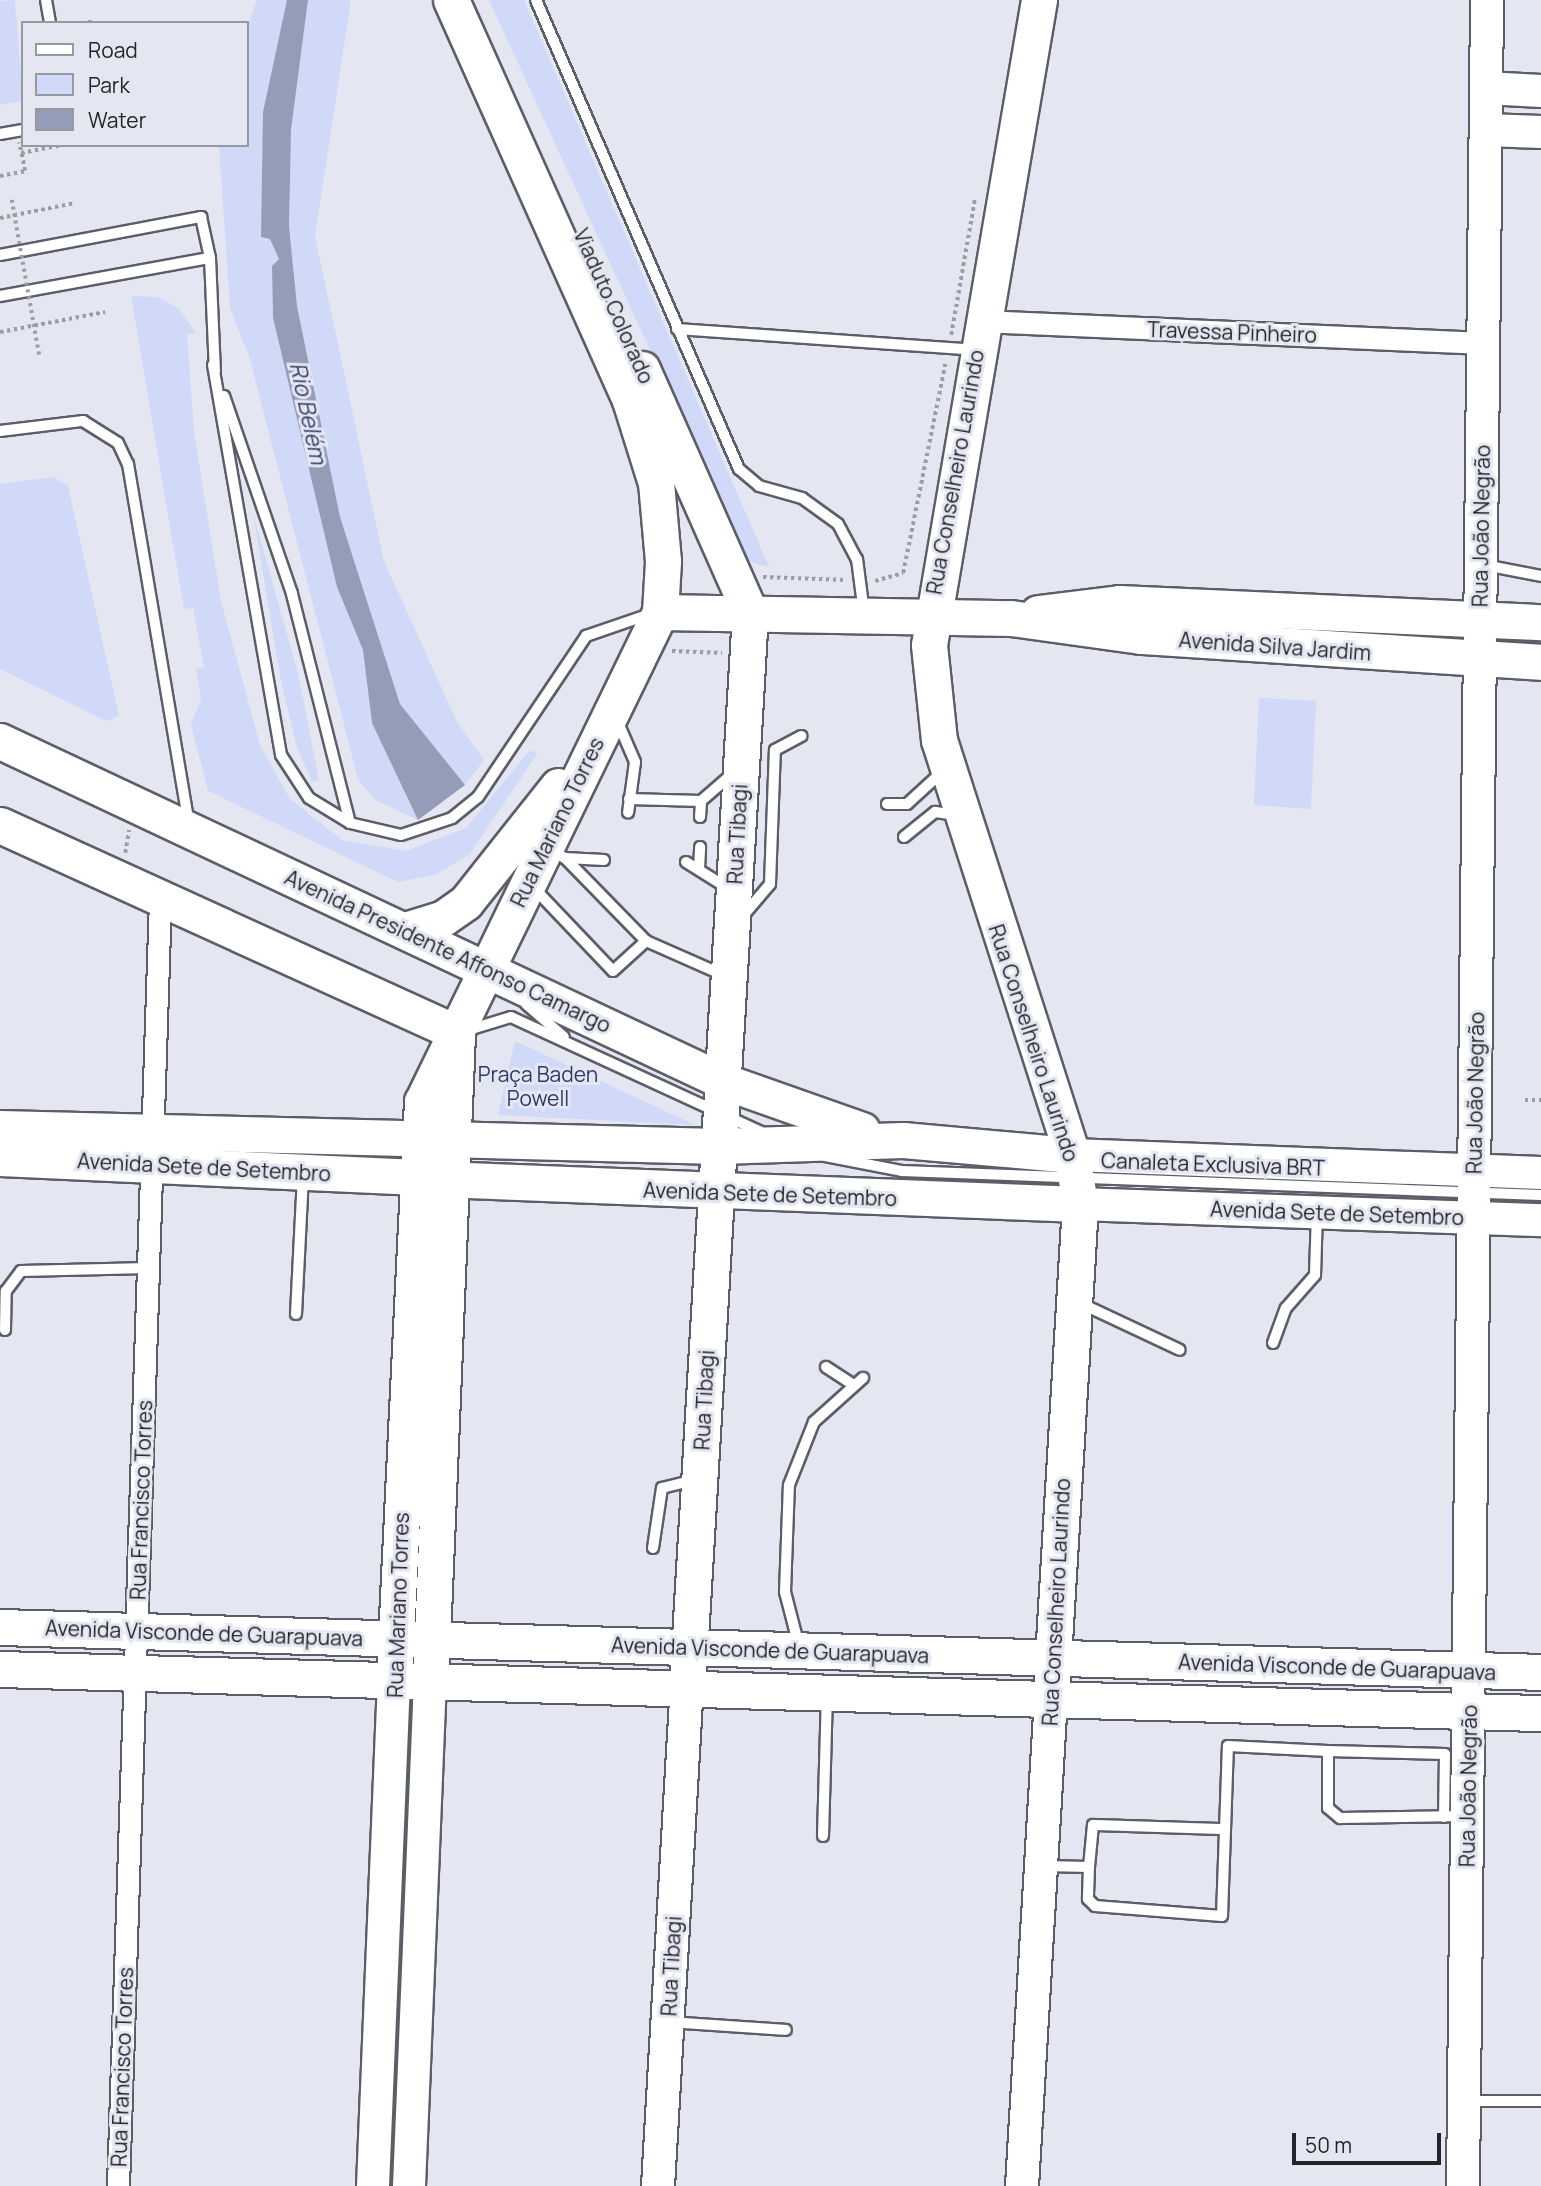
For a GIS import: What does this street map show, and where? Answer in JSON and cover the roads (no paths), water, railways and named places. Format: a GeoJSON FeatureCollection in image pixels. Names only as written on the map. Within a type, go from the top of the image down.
{"type":"FeatureCollection","features":[{"type":"Feature","properties":{"kind":"main road","name":"Viaduto Colorado"},"geometry":{"type":"LineString","coordinates":[[451,0],[540,169],[750,613]]}},
{"type":"Feature","properties":{"kind":"main road","name":"Viaduto Colorado"},"geometry":{"type":"LineString","coordinates":[[476,0],[642,431],[663,528],[660,612]]}},
{"type":"Feature","properties":{"kind":"main road","name":"Rua Conselheiro Laurindo"},"geometry":{"type":"LineString","coordinates":[[1022,2186],[1074,1301],[1076,1179],[946,767],[933,709],[931,617],[978,336],[1039,0]]}},
{"type":"Feature","properties":{"kind":"main road","name":"Rua João Negrão"},"geometry":{"type":"LineString","coordinates":[[1463,2186],[1464,2101],[1455,1816],[1469,1711],[1487,0]]}},
{"type":"Feature","properties":{"kind":"main road"},"geometry":{"type":"LineString","coordinates":[[1486,88],[1541,90]]}},
{"type":"Feature","properties":{"kind":"main road"},"geometry":{"type":"LineString","coordinates":[[1486,130],[1541,132]]}},
{"type":"Feature","properties":{"kind":"main road","name":"Avenida Silva Jardim"},"geometry":{"type":"LineString","coordinates":[[1011,618],[1119,603],[1541,622]]}},
{"type":"Feature","properties":{"kind":"main road","name":"Avenida Silva Jardim"},"geometry":{"type":"LineString","coordinates":[[660,612],[1011,618],[1141,636],[1541,662]]}},
{"type":"Feature","properties":{"kind":"main road","name":"Rua Mariano Torres"},"geometry":{"type":"LineString","coordinates":[[373,2186],[417,1139],[430,1075],[457,1033],[485,968],[528,881],[555,853],[608,718],[660,612]]}},
{"type":"Feature","properties":{"kind":"main road","name":"Rua Tibagi"},"geometry":{"type":"LineString","coordinates":[[658,2186],[750,613]]}},
{"type":"Feature","properties":{"kind":"main road"},"geometry":{"type":"LineString","coordinates":[[1361,652],[1363,614]]}},
{"type":"Feature","properties":{"kind":"main road"},"geometry":{"type":"LineString","coordinates":[[405,930],[442,919],[466,902],[608,718]]}},
{"type":"Feature","properties":{"kind":"main road","name":"Avenida Presidente Affonso Camargo"},"geometry":{"type":"LineString","coordinates":[[0,741],[723,1081],[798,1111],[903,1140]]}},
{"type":"Feature","properties":{"kind":"main road"},"geometry":{"type":"LineString","coordinates":[[0,825],[457,1033]]}},
{"type":"Feature","properties":{"kind":"main road","name":"Rua Mariano Torres"},"geometry":{"type":"LineString","coordinates":[[409,2186],[432,1640],[459,1180],[452,1140],[457,1033]]}},
{"type":"Feature","properties":{"kind":"main road","name":"Avenida Sete de Setembro"},"geometry":{"type":"LineString","coordinates":[[0,1128],[304,1171],[716,1193],[1076,1179],[1474,1193],[1541,1220]]}},
{"type":"Feature","properties":{"kind":"main road","name":"Avenida Sete de Setembro"},"geometry":{"type":"LineString","coordinates":[[0,1158],[151,1148],[720,1130],[785,1143],[903,1140],[1076,1179],[1317,1212],[1474,1193],[1541,1173]]}},
{"type":"Feature","properties":{"kind":"main road","name":"Avenida Visconde de Guarapuava"},"geometry":{"type":"LineString","coordinates":[[0,1627],[1541,1672]]}},
{"type":"Feature","properties":{"kind":"main road"},"geometry":{"type":"LineString","coordinates":[[0,1647],[34,1628]]}},
{"type":"Feature","properties":{"kind":"main road"},"geometry":{"type":"LineString","coordinates":[[213,1633],[277,1677]]}},
{"type":"Feature","properties":{"kind":"main road"},"geometry":{"type":"LineString","coordinates":[[566,1685],[625,1646]]}},
{"type":"Feature","properties":{"kind":"main road"},"geometry":{"type":"LineString","coordinates":[[845,1652],[896,1694]]}},
{"type":"Feature","properties":{"kind":"main road"},"geometry":{"type":"LineString","coordinates":[[1274,1705],[1328,1666]]}},
{"type":"Feature","properties":{"kind":"main road","name":"Avenida Visconde de Guarapuava"},"geometry":{"type":"LineString","coordinates":[[0,1669],[1541,1713]]}},
{"type":"Feature","properties":{"kind":"main road"},"geometry":{"type":"LineString","coordinates":[[376,2119],[414,2066]]}},
{"type":"Feature","properties":{"kind":"street","name":"Travessa Pinheiro"},"geometry":{"type":"LineString","coordinates":[[978,336],[1484,343]]}},
{"type":"Feature","properties":{"kind":"street","name":"Rua Francisco Torres"},"geometry":{"type":"LineString","coordinates":[[118,2186],[160,898]]}},
{"type":"Feature","properties":{"kind":"lane"},"geometry":{"type":"LineString","coordinates":[[46,0],[50,21]]}},
{"type":"Feature","properties":{"kind":"lane"},"geometry":{"type":"LineString","coordinates":[[536,0],[738,469],[759,486],[802,498],[838,524],[857,559],[864,615]]}},
{"type":"Feature","properties":{"kind":"lane"},"geometry":{"type":"LineString","coordinates":[[0,134],[20,131]]}},
{"type":"Feature","properties":{"kind":"lane"},"geometry":{"type":"LineString","coordinates":[[0,255],[201,217],[210,258],[213,365],[281,755],[309,798],[350,823],[401,835],[452,818],[478,797],[586,636],[660,612]]}},
{"type":"Feature","properties":{"kind":"lane"},"geometry":{"type":"LineString","coordinates":[[0,296],[210,258]]}},
{"type":"Feature","properties":{"kind":"lane"},"geometry":{"type":"LineString","coordinates":[[677,329],[978,336]]}},
{"type":"Feature","properties":{"kind":"lane"},"geometry":{"type":"LineString","coordinates":[[213,365],[292,594],[350,823]]}},
{"type":"Feature","properties":{"kind":"lane"},"geometry":{"type":"LineString","coordinates":[[0,431],[83,421],[118,443],[128,464],[190,830]]}},
{"type":"Feature","properties":{"kind":"lane"},"geometry":{"type":"LineString","coordinates":[[1481,565],[1541,576]]}},
{"type":"Feature","properties":{"kind":"lane"},"geometry":{"type":"LineString","coordinates":[[608,718],[635,762],[628,813]]}},
{"type":"Feature","properties":{"kind":"lane"},"geometry":{"type":"LineString","coordinates":[[732,927],[770,884],[775,751],[801,736]]}},
{"type":"Feature","properties":{"kind":"lane"},"geometry":{"type":"LineString","coordinates":[[700,817],[701,802],[741,766]]}},
{"type":"Feature","properties":{"kind":"lane"},"geometry":{"type":"LineString","coordinates":[[887,804],[907,804],[946,767]]}},
{"type":"Feature","properties":{"kind":"lane"},"geometry":{"type":"LineString","coordinates":[[629,799],[701,802]]}},
{"type":"Feature","properties":{"kind":"lane"},"geometry":{"type":"LineString","coordinates":[[904,837],[935,812],[961,815]]}},
{"type":"Feature","properties":{"kind":"lane"},"geometry":{"type":"LineString","coordinates":[[699,869],[700,847]]}},
{"type":"Feature","properties":{"kind":"lane"},"geometry":{"type":"LineString","coordinates":[[555,853],[604,860]]}},
{"type":"Feature","properties":{"kind":"lane"},"geometry":{"type":"LineString","coordinates":[[555,853],[646,941],[729,977]]}},
{"type":"Feature","properties":{"kind":"lane"},"geometry":{"type":"LineString","coordinates":[[686,862],[734,892]]}},
{"type":"Feature","properties":{"kind":"lane"},"geometry":{"type":"LineString","coordinates":[[528,881],[613,971],[646,941]]}},
{"type":"Feature","properties":{"kind":"lane"},"geometry":{"type":"LineString","coordinates":[[485,968],[574,1045]]}},
{"type":"Feature","properties":{"kind":"lane"},"geometry":{"type":"LineString","coordinates":[[457,1033],[511,1017],[574,1045],[720,1130]]}},
{"type":"Feature","properties":{"kind":"lane","name":"Canaleta Exclusiva BRT"},"geometry":{"type":"LineString","coordinates":[[785,1143],[902,1171],[1076,1179]]}},
{"type":"Feature","properties":{"kind":"lane"},"geometry":{"type":"LineString","coordinates":[[296,1314],[304,1171]]}},
{"type":"Feature","properties":{"kind":"lane"},"geometry":{"type":"LineString","coordinates":[[1474,1193],[1541,1195]]}},
{"type":"Feature","properties":{"kind":"lane"},"geometry":{"type":"LineString","coordinates":[[1273,1343],[1286,1308],[1315,1275],[1317,1212]]}},
{"type":"Feature","properties":{"kind":"lane"},"geometry":{"type":"LineString","coordinates":[[5,1330],[6,1291],[21,1271],[148,1268]]}},
{"type":"Feature","properties":{"kind":"lane"},"geometry":{"type":"LineString","coordinates":[[1074,1301],[1181,1350]]}},
{"type":"Feature","properties":{"kind":"lane"},"geometry":{"type":"LineString","coordinates":[[801,1651],[785,1592],[789,1485],[803,1439],[833,1403],[859,1381],[826,1367]]}},
{"type":"Feature","properties":{"kind":"lane"},"geometry":{"type":"LineString","coordinates":[[820,1395],[833,1403]]}},
{"type":"Feature","properties":{"kind":"lane"},"geometry":{"type":"LineString","coordinates":[[653,1548],[662,1488],[700,1479]]}},
{"type":"Feature","properties":{"kind":"lane"},"geometry":{"type":"LineString","coordinates":[[823,1836],[827,1693]]}},
{"type":"Feature","properties":{"kind":"lane"},"geometry":{"type":"LineString","coordinates":[[1223,1829],[1093,1825],[1088,1899],[1095,1906],[1219,1918],[1223,1829],[1225,1747],[1445,1754],[1455,1816],[1332,1815],[1328,1751]]}},
{"type":"Feature","properties":{"kind":"lane"},"geometry":{"type":"LineString","coordinates":[[1041,1866],[1089,1867]]}},
{"type":"Feature","properties":{"kind":"lane"},"geometry":{"type":"LineString","coordinates":[[668,2022],[786,2029]]}},
{"type":"Feature","properties":{"kind":"lane"},"geometry":{"type":"LineString","coordinates":[[1464,2101],[1541,2101]]}},
{"type":"Feature","properties":{"kind":"water","name":"Rio Belém"},"geometry":{"type":"Polygon","coordinates":[[[287,0],[308,0],[291,130],[289,226],[297,306],[340,517],[400,704],[465,785],[418,820],[372,723],[363,650],[337,587],[273,318],[272,266],[279,259],[270,239],[261,237],[263,112],[287,0]]]}},
{"type":"Feature","properties":{"kind":"park label","name":"Praça Baden Powell"},"geometry":{"type":"Point","coordinates":[538,1086]}}]}
